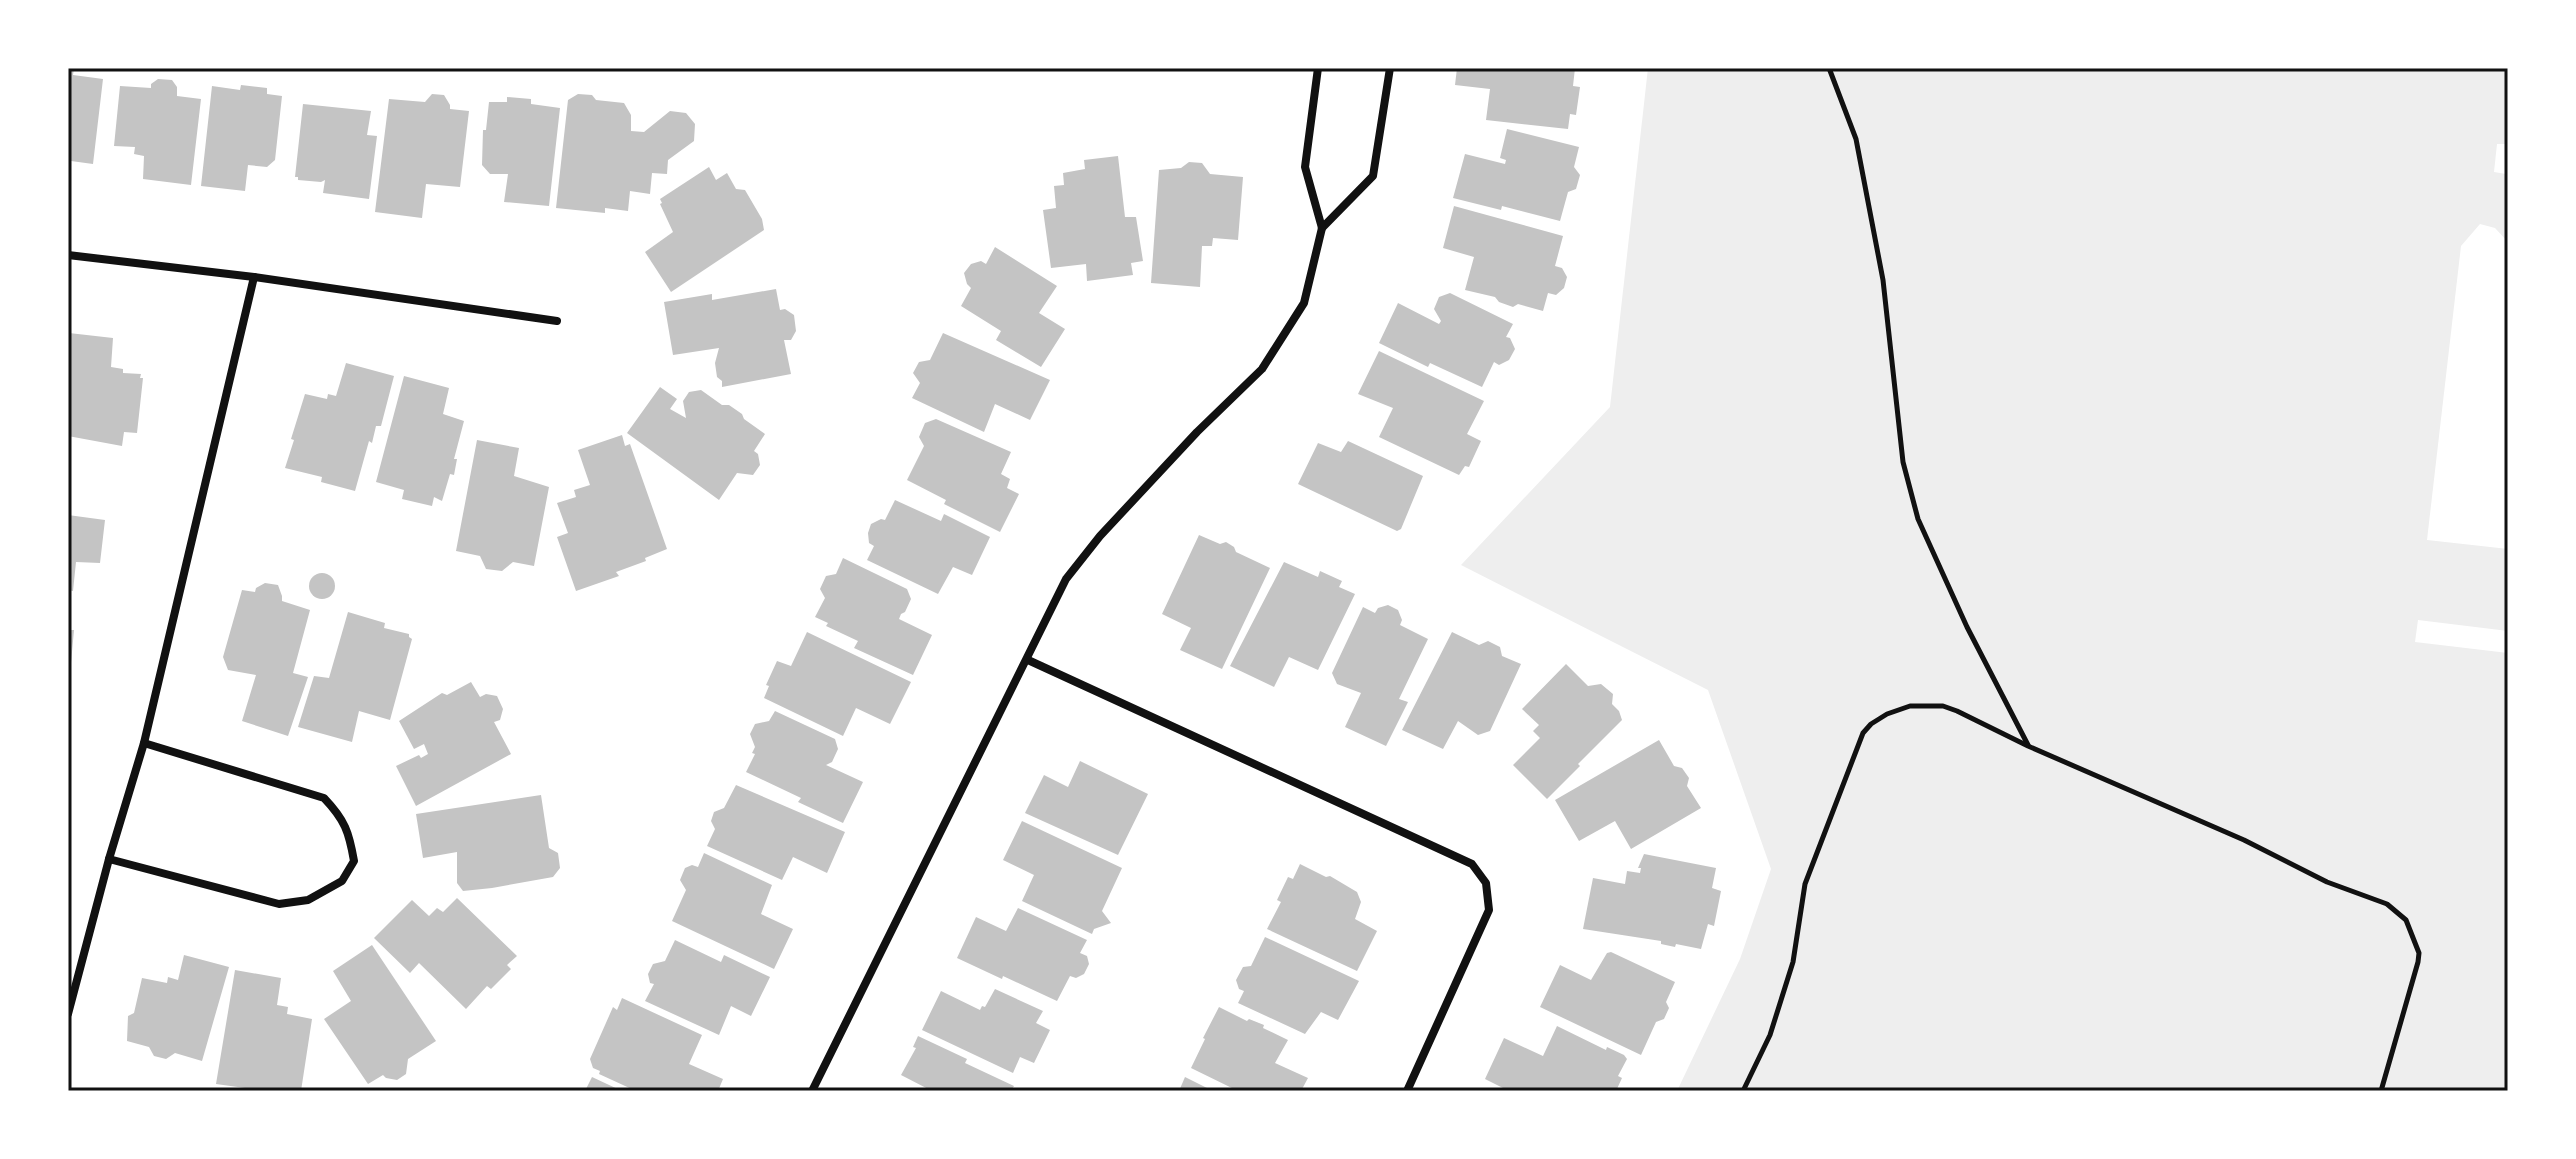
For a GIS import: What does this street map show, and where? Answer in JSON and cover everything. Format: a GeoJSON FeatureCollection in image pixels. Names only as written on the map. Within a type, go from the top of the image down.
{"type":"FeatureCollection","features":[{"type":"Feature","properties":{"kind":"street"},"geometry":{"type":"LineString","coordinates":[[812,1091],[1066,579],[1100,536],[1197,432],[1262,369],[1304,303],[1322,228],[1305,167],[1318,68]]}},
{"type":"Feature","properties":{"kind":"street"},"geometry":{"type":"LineString","coordinates":[[1322,228],[1373,176],[1390,68]]}},
{"type":"Feature","properties":{"kind":"street"},"geometry":{"type":"LineString","coordinates":[[68,255],[254,277],[557,321]]}},
{"type":"Feature","properties":{"kind":"street"},"geometry":{"type":"LineString","coordinates":[[68,1014],[144,743],[254,277]]}},
{"type":"Feature","properties":{"kind":"street"},"geometry":{"type":"LineString","coordinates":[[1028,660],[1472,864],[1486,883],[1489,910],[1407,1091]]}},
{"type":"Feature","properties":{"kind":"street"},"geometry":{"type":"LineString","coordinates":[[109,859],[279,904],[308,900],[342,881],[354,861],[349,834],[340,815],[324,798],[144,743]]}},
{"type":"Feature","properties":{"kind":"path"},"geometry":{"type":"LineString","coordinates":[[1829,68],[1856,139],[1883,280],[1903,462],[1918,519],[1967,627],[2028,746]]}},
{"type":"Feature","properties":{"kind":"path"},"geometry":{"type":"LineString","coordinates":[[1743,1091],[1770,1035],[1793,962],[1805,884],[1863,733],[1871,724],[1910,706],[1943,706],[2244,840],[2327,882],[2377,899],[2400,913],[2411,929],[2419,953],[2381,1091]]}},
{"type":"Feature","properties":{"kind":"shaded area"},"geometry":{"type":"Polygon","coordinates":[[[1648,68],[2508,68],[2508,144],[2497,144],[2494,172],[2506,174],[2508,242],[2495,228],[2480,224],[2461,246],[2427,540],[2508,549],[2508,631],[2418,620],[2415,642],[2508,653],[2508,1091],[1677,1091],[1740,959],[1771,869],[1708,690],[1461,565],[1610,407],[1648,68]]]}},
{"type":"Feature","properties":{"kind":"building"},"geometry":{"type":"Polygon","coordinates":[[[68,68],[74,68],[73,75],[103,79],[93,164],[71,161],[70,168],[68,168],[68,68]]]}},
{"type":"Feature","properties":{"kind":"building"},"geometry":{"type":"Polygon","coordinates":[[[1457,68],[1575,68],[1573,86],[1580,87],[1576,115],[1570,114],[1568,129],[1486,120],[1490,89],[1455,85],[1457,68]]]}},
{"type":"Feature","properties":{"kind":"building"},"geometry":{"type":"Polygon","coordinates":[[[158,79],[172,80],[177,87],[177,96],[201,99],[191,185],[143,179],[144,156],[134,154],[135,147],[114,146],[120,86],[151,88],[151,84],[158,79]]]}},
{"type":"Feature","properties":{"kind":"building"},"geometry":{"type":"Polygon","coordinates":[[[241,85],[267,88],[267,94],[282,96],[275,160],[267,167],[248,165],[245,191],[201,186],[212,86],[240,90],[241,85]]]}},
{"type":"Feature","properties":{"kind":"building"},"geometry":{"type":"Polygon","coordinates":[[[432,94],[444,95],[450,109],[469,111],[460,187],[426,184],[422,218],[375,212],[389,99],[425,102],[432,94]]]}},
{"type":"Feature","properties":{"kind":"building"},"geometry":{"type":"Polygon","coordinates":[[[578,94],[592,95],[596,100],[624,103],[631,115],[631,131],[644,132],[670,111],[686,113],[695,124],[694,141],[668,160],[667,174],[652,173],[650,194],[630,191],[628,211],[605,208],[605,213],[556,208],[568,100],[578,94]]]}},
{"type":"Feature","properties":{"kind":"building"},"geometry":{"type":"Polygon","coordinates":[[[507,97],[531,99],[531,104],[560,108],[549,206],[504,202],[508,174],[490,174],[482,165],[483,130],[486,130],[489,102],[507,102],[507,97]]]}},
{"type":"Feature","properties":{"kind":"building"},"geometry":{"type":"Polygon","coordinates":[[[303,104],[371,111],[367,135],[377,136],[369,199],[323,193],[325,180],[298,180],[295,177],[303,104]]]}},
{"type":"Feature","properties":{"kind":"building"},"geometry":{"type":"Polygon","coordinates":[[[1507,129],[1579,147],[1574,167],[1580,175],[1576,189],[1568,192],[1560,221],[1502,206],[1501,210],[1453,198],[1465,154],[1505,164],[1506,160],[1500,158],[1507,129]]]}},
{"type":"Feature","properties":{"kind":"building"},"geometry":{"type":"Polygon","coordinates":[[[1118,156],[1125,217],[1136,217],[1143,261],[1131,263],[1133,275],[1087,281],[1086,264],[1051,268],[1043,210],[1056,208],[1054,186],[1064,185],[1063,173],[1085,169],[1084,160],[1118,156]]]}},
{"type":"Feature","properties":{"kind":"building"},"geometry":{"type":"Polygon","coordinates":[[[1189,162],[1202,163],[1210,174],[1243,177],[1238,240],[1213,238],[1212,246],[1202,246],[1200,287],[1151,283],[1159,170],[1181,168],[1189,162]]]}},
{"type":"Feature","properties":{"kind":"building"},"geometry":{"type":"Polygon","coordinates":[[[709,167],[716,180],[727,173],[736,189],[745,190],[762,219],[764,230],[671,292],[645,252],[673,232],[660,199],[709,167]]]}},
{"type":"Feature","properties":{"kind":"building"},"geometry":{"type":"Polygon","coordinates":[[[1454,206],[1563,236],[1555,266],[1562,268],[1567,277],[1564,288],[1556,295],[1548,293],[1543,311],[1518,304],[1513,307],[1499,302],[1495,297],[1465,290],[1474,257],[1443,248],[1454,206]]]}},
{"type":"Feature","properties":{"kind":"building"},"geometry":{"type":"Polygon","coordinates":[[[995,247],[1057,286],[1039,313],[1065,329],[1041,367],[996,340],[1001,331],[961,306],[971,288],[964,273],[971,264],[981,261],[986,264],[995,247]]]}},
{"type":"Feature","properties":{"kind":"building"},"geometry":{"type":"Polygon","coordinates":[[[776,289],[780,310],[785,309],[794,315],[796,331],[791,340],[784,340],[791,374],[722,387],[715,363],[719,348],[673,355],[664,302],[712,294],[712,300],[776,289]]]}},
{"type":"Feature","properties":{"kind":"building"},"geometry":{"type":"Polygon","coordinates":[[[1450,293],[1513,324],[1506,337],[1510,338],[1515,349],[1509,360],[1499,365],[1494,362],[1482,387],[1430,363],[1428,367],[1379,343],[1398,303],[1439,324],[1441,321],[1434,309],[1439,297],[1450,293]]]}},
{"type":"Feature","properties":{"kind":"building"},"geometry":{"type":"Polygon","coordinates":[[[69,333],[113,338],[111,367],[123,369],[123,373],[141,374],[140,378],[143,378],[137,433],[124,432],[122,446],[68,436],[69,333]]]}},
{"type":"Feature","properties":{"kind":"building"},"geometry":{"type":"Polygon","coordinates":[[[943,333],[1050,380],[1030,420],[995,404],[984,432],[912,398],[920,383],[913,373],[919,362],[930,360],[943,333]]]}},
{"type":"Feature","properties":{"kind":"building"},"geometry":{"type":"Polygon","coordinates":[[[1379,351],[1484,401],[1467,434],[1481,441],[1469,467],[1465,466],[1459,475],[1379,437],[1393,408],[1358,394],[1379,351]]]}},
{"type":"Feature","properties":{"kind":"building"},"geometry":{"type":"Polygon","coordinates":[[[346,363],[394,376],[381,426],[376,426],[372,443],[369,441],[355,491],[321,482],[322,477],[285,468],[305,394],[327,399],[328,394],[336,396],[346,363]]]}},
{"type":"Feature","properties":{"kind":"building"},"geometry":{"type":"Polygon","coordinates":[[[404,376],[449,388],[443,414],[464,421],[454,459],[457,459],[454,475],[450,474],[442,501],[434,497],[432,506],[402,499],[404,490],[376,482],[404,376]]]}},
{"type":"Feature","properties":{"kind":"building"},"geometry":{"type":"Polygon","coordinates":[[[660,387],[677,399],[670,409],[686,418],[683,401],[689,392],[701,390],[722,405],[729,405],[765,434],[754,451],[758,454],[760,465],[753,475],[737,473],[719,500],[627,433],[660,387]]]}},
{"type":"Feature","properties":{"kind":"building"},"geometry":{"type":"Polygon","coordinates":[[[936,419],[1011,452],[1001,474],[1010,479],[1007,488],[1019,494],[1000,532],[944,504],[946,500],[907,480],[924,446],[919,437],[925,423],[936,419]]]}},
{"type":"Feature","properties":{"kind":"building"},"geometry":{"type":"Polygon","coordinates":[[[622,435],[625,446],[630,444],[667,549],[616,572],[619,576],[576,591],[557,537],[568,533],[557,503],[576,497],[574,490],[590,485],[578,450],[622,435]]]}},
{"type":"Feature","properties":{"kind":"building"},"geometry":{"type":"Polygon","coordinates":[[[477,440],[519,448],[514,476],[549,487],[534,566],[513,562],[502,571],[486,569],[480,556],[456,551],[477,440]]]}},
{"type":"Feature","properties":{"kind":"building"},"geometry":{"type":"Polygon","coordinates":[[[1348,441],[1423,476],[1401,529],[1397,531],[1298,484],[1318,443],[1341,452],[1348,441]]]}},
{"type":"Feature","properties":{"kind":"building"},"geometry":{"type":"Polygon","coordinates":[[[895,500],[941,521],[944,514],[990,537],[972,575],[953,567],[938,594],[867,560],[874,546],[869,543],[871,524],[885,520],[895,500]]]}},
{"type":"Feature","properties":{"kind":"building"},"geometry":{"type":"Polygon","coordinates":[[[68,515],[105,520],[100,563],[76,562],[73,591],[68,590],[68,515]]]}},
{"type":"Feature","properties":{"kind":"building"},"geometry":{"type":"Polygon","coordinates":[[[1199,535],[1220,544],[1226,542],[1236,552],[1270,568],[1222,669],[1180,650],[1191,628],[1162,614],[1199,535]]]}},
{"type":"Feature","properties":{"kind":"building"},"geometry":{"type":"Polygon","coordinates":[[[843,558],[907,589],[911,599],[899,619],[932,635],[913,675],[854,648],[858,641],[826,626],[828,623],[815,617],[825,598],[820,589],[826,576],[836,574],[843,558]]]}},
{"type":"Feature","properties":{"kind":"building"},"geometry":{"type":"Polygon","coordinates":[[[1284,562],[1318,577],[1320,571],[1342,581],[1339,587],[1355,594],[1318,670],[1289,657],[1274,687],[1230,666],[1284,562]]]}},
{"type":"Feature","properties":{"kind":"building"},"geometry":{"type":"Polygon","coordinates":[[[322,573],[331,577],[335,586],[331,595],[322,599],[313,595],[309,586],[313,577],[322,573]]]}},
{"type":"Feature","properties":{"kind":"building"},"geometry":{"type":"Polygon","coordinates":[[[265,583],[278,585],[282,601],[310,610],[293,673],[308,677],[288,736],[242,721],[256,675],[228,670],[223,657],[242,590],[255,592],[265,583]]]}},
{"type":"Feature","properties":{"kind":"building"},"geometry":{"type":"Polygon","coordinates":[[[1388,605],[1398,610],[1402,620],[1400,625],[1428,639],[1399,699],[1408,702],[1386,746],[1345,727],[1361,693],[1337,684],[1332,673],[1363,607],[1375,613],[1378,608],[1388,605]]]}},
{"type":"Feature","properties":{"kind":"building"},"geometry":{"type":"Polygon","coordinates":[[[348,612],[385,623],[384,628],[409,634],[412,639],[390,720],[359,711],[352,742],[298,727],[314,676],[329,678],[348,612]]]}},
{"type":"Feature","properties":{"kind":"building"},"geometry":{"type":"Polygon","coordinates":[[[68,630],[74,630],[70,674],[68,674],[68,630]]]}},
{"type":"Feature","properties":{"kind":"building"},"geometry":{"type":"Polygon","coordinates":[[[807,632],[911,682],[890,724],[856,708],[843,736],[764,698],[769,686],[766,685],[777,661],[791,666],[807,632]]]}},
{"type":"Feature","properties":{"kind":"building"},"geometry":{"type":"Polygon","coordinates":[[[1452,632],[1479,645],[1488,641],[1500,647],[1502,656],[1521,664],[1490,731],[1478,735],[1458,721],[1443,749],[1402,730],[1452,632]]]}},
{"type":"Feature","properties":{"kind":"building"},"geometry":{"type":"Polygon","coordinates":[[[1566,664],[1588,686],[1601,684],[1613,694],[1612,704],[1622,720],[1547,799],[1513,765],[1540,738],[1533,731],[1539,725],[1522,709],[1566,664]]]}},
{"type":"Feature","properties":{"kind":"building"},"geometry":{"type":"Polygon","coordinates":[[[471,682],[480,697],[486,694],[497,696],[503,709],[500,720],[494,722],[511,754],[416,806],[396,766],[428,754],[424,744],[414,749],[399,721],[442,693],[447,695],[471,682]]]}},
{"type":"Feature","properties":{"kind":"building"},"geometry":{"type":"Polygon","coordinates":[[[775,711],[835,739],[838,749],[832,762],[826,765],[863,782],[843,823],[798,802],[801,798],[746,772],[755,754],[752,753],[755,747],[750,734],[755,724],[769,721],[775,711]]]}},
{"type":"Feature","properties":{"kind":"building"},"geometry":{"type":"Polygon","coordinates":[[[1659,740],[1674,766],[1682,768],[1689,778],[1687,786],[1701,808],[1631,849],[1615,821],[1579,841],[1555,800],[1659,740]]]}},
{"type":"Feature","properties":{"kind":"building"},"geometry":{"type":"Polygon","coordinates":[[[1080,761],[1148,794],[1118,855],[1025,813],[1044,775],[1068,787],[1080,761]]]}},
{"type":"Feature","properties":{"kind":"building"},"geometry":{"type":"Polygon","coordinates":[[[736,785],[845,832],[827,873],[793,857],[782,880],[707,846],[715,829],[711,821],[714,812],[724,808],[736,785]]]}},
{"type":"Feature","properties":{"kind":"building"},"geometry":{"type":"Polygon","coordinates":[[[541,795],[549,848],[558,853],[560,868],[553,877],[463,891],[457,883],[457,852],[423,858],[416,814],[541,795]]]}},
{"type":"Feature","properties":{"kind":"building"},"geometry":{"type":"Polygon","coordinates":[[[1022,821],[1122,868],[1102,911],[1111,923],[1094,929],[1092,934],[1022,901],[1034,875],[1003,860],[1022,821]]]}},
{"type":"Feature","properties":{"kind":"building"},"geometry":{"type":"Polygon","coordinates":[[[704,853],[772,885],[761,914],[793,929],[774,969],[672,921],[686,890],[680,880],[685,868],[692,865],[698,867],[704,853]]]}},
{"type":"Feature","properties":{"kind":"building"},"geometry":{"type":"Polygon","coordinates":[[[1644,854],[1716,868],[1712,888],[1721,891],[1714,926],[1708,924],[1701,949],[1583,929],[1593,878],[1625,884],[1627,871],[1640,873],[1641,868],[1638,868],[1644,854]]]}},
{"type":"Feature","properties":{"kind":"building"},"geometry":{"type":"Polygon","coordinates":[[[1300,864],[1326,877],[1330,876],[1357,892],[1361,902],[1355,919],[1377,931],[1357,971],[1267,929],[1281,902],[1277,900],[1288,877],[1293,879],[1300,864]]]}},
{"type":"Feature","properties":{"kind":"building"},"geometry":{"type":"Polygon","coordinates":[[[457,898],[517,956],[507,965],[511,969],[491,989],[487,986],[466,1009],[419,963],[410,973],[374,938],[412,900],[429,916],[437,908],[443,912],[457,898]]]}},
{"type":"Feature","properties":{"kind":"building"},"geometry":{"type":"Polygon","coordinates":[[[1018,908],[1087,940],[1080,953],[1087,956],[1089,964],[1084,974],[1076,978],[1070,976],[1057,1001],[957,958],[976,917],[1006,931],[1018,908]]]}},
{"type":"Feature","properties":{"kind":"building"},"geometry":{"type":"Polygon","coordinates":[[[1265,937],[1359,981],[1338,1020],[1321,1012],[1305,1034],[1238,1003],[1244,991],[1239,989],[1236,980],[1243,967],[1251,966],[1265,937]]]}},
{"type":"Feature","properties":{"kind":"building"},"geometry":{"type":"Polygon","coordinates":[[[675,940],[721,962],[724,955],[770,977],[751,1016],[731,1006],[719,1035],[645,1001],[654,984],[650,983],[648,974],[653,964],[665,961],[675,940]]]}},
{"type":"Feature","properties":{"kind":"building"},"geometry":{"type":"Polygon","coordinates":[[[372,945],[436,1041],[408,1059],[406,1074],[397,1080],[383,1075],[368,1084],[324,1019],[351,1001],[333,971],[372,945]]]}},
{"type":"Feature","properties":{"kind":"building"},"geometry":{"type":"Polygon","coordinates":[[[1611,952],[1675,982],[1666,1002],[1669,1008],[1664,1019],[1656,1022],[1641,1055],[1540,1007],[1560,965],[1591,980],[1607,953],[1611,952]]]}},
{"type":"Feature","properties":{"kind":"building"},"geometry":{"type":"Polygon","coordinates":[[[184,955],[229,967],[202,1061],[175,1053],[166,1059],[154,1056],[149,1047],[127,1041],[128,1016],[134,1013],[142,978],[167,983],[168,977],[178,980],[184,955]]]}},
{"type":"Feature","properties":{"kind":"building"},"geometry":{"type":"Polygon","coordinates":[[[235,970],[281,978],[277,1005],[288,1007],[287,1014],[312,1019],[301,1091],[245,1091],[245,1088],[216,1084],[235,970]]]}},
{"type":"Feature","properties":{"kind":"building"},"geometry":{"type":"Polygon","coordinates":[[[995,989],[1043,1011],[1036,1023],[1050,1030],[1034,1063],[1020,1057],[1013,1073],[922,1030],[941,991],[980,1010],[995,989]]]}},
{"type":"Feature","properties":{"kind":"building"},"geometry":{"type":"Polygon","coordinates":[[[622,998],[702,1035],[689,1064],[723,1079],[718,1091],[636,1091],[599,1074],[600,1071],[593,1068],[590,1059],[613,1007],[617,1010],[622,998]]]}},
{"type":"Feature","properties":{"kind":"building"},"geometry":{"type":"Polygon","coordinates":[[[1219,1007],[1247,1021],[1249,1019],[1264,1025],[1263,1028],[1288,1040],[1275,1063],[1308,1078],[1301,1091],[1238,1091],[1191,1068],[1219,1007]]]}},
{"type":"Feature","properties":{"kind":"building"},"geometry":{"type":"Polygon","coordinates":[[[1557,1026],[1606,1050],[1607,1047],[1624,1055],[1627,1059],[1618,1076],[1622,1078],[1616,1091],[1509,1091],[1485,1079],[1504,1038],[1543,1056],[1557,1026]]]}},
{"type":"Feature","properties":{"kind":"building"},"geometry":{"type":"Polygon","coordinates":[[[918,1036],[1014,1086],[1011,1091],[932,1091],[901,1075],[916,1048],[913,1047],[918,1036]]]}},
{"type":"Feature","properties":{"kind":"building"},"geometry":{"type":"Polygon","coordinates":[[[592,1077],[622,1091],[585,1091],[592,1077]]]}},
{"type":"Feature","properties":{"kind":"building"},"geometry":{"type":"Polygon","coordinates":[[[1185,1077],[1213,1091],[1179,1091],[1185,1077]]]}}]}
